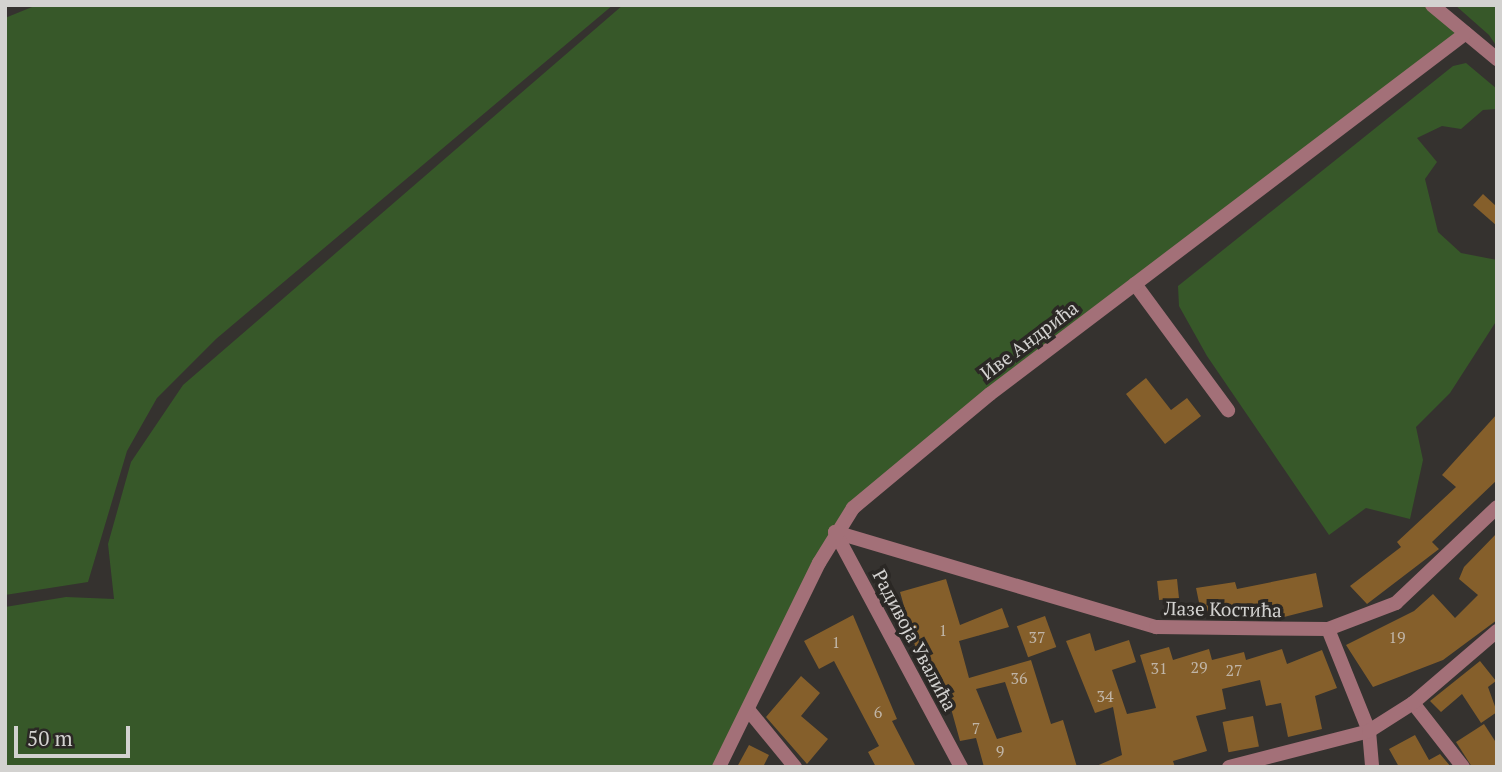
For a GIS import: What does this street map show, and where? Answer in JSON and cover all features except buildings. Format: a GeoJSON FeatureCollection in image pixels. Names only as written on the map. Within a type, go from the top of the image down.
{"type":"FeatureCollection","features":[{"type":"Feature","properties":{"kind":"street"},"geometry":{"type":"LineString","coordinates":[[1432,5],[1497,59]]}},
{"type":"Feature","properties":{"kind":"street","name":"Иве Андрића"},"geometry":{"type":"LineString","coordinates":[[719,767],[750,712],[835,532],[874,488],[1135,284],[1466,33]]}},
{"type":"Feature","properties":{"kind":"street"},"geometry":{"type":"LineString","coordinates":[[1135,284],[1228,410]]}},
{"type":"Feature","properties":{"kind":"street","name":"Лазе Костића"},"geometry":{"type":"LineString","coordinates":[[835,532],[1156,627],[1328,629],[1396,603],[1497,507]]}},
{"type":"Feature","properties":{"kind":"street","name":"Радивоја Увалића"},"geometry":{"type":"LineString","coordinates":[[835,532],[961,767]]}},
{"type":"Feature","properties":{"kind":"street"},"geometry":{"type":"LineString","coordinates":[[1328,629],[1369,731],[1372,767]]}},
{"type":"Feature","properties":{"kind":"street"},"geometry":{"type":"LineString","coordinates":[[1229,767],[1369,731],[1413,703],[1497,631]]}},
{"type":"Feature","properties":{"kind":"street"},"geometry":{"type":"LineString","coordinates":[[1413,703],[1463,767]]}},
{"type":"Feature","properties":{"kind":"street"},"geometry":{"type":"LineString","coordinates":[[750,712],[795,767]]}},
{"type":"Feature","properties":{"kind":"green space"},"geometry":{"type":"Polygon","coordinates":[[[37,5],[613,5],[216,339],[157,398],[127,451],[88,582],[5,595],[5,18],[37,5]]]}},
{"type":"Feature","properties":{"kind":"green space"},"geometry":{"type":"Polygon","coordinates":[[[623,5],[1432,5],[1466,33],[853,508],[719,767],[5,767],[5,607],[66,597],[114,599],[108,544],[131,462],[183,385],[623,5]]]}},
{"type":"Feature","properties":{"kind":"green space"},"geometry":{"type":"Polygon","coordinates":[[[1455,5],[1497,5],[1497,47],[1489,35],[1455,5]]]}},
{"type":"Feature","properties":{"kind":"green space"},"geometry":{"type":"Polygon","coordinates":[[[1466,63],[1497,89],[1497,109],[1483,110],[1461,129],[1442,126],[1417,138],[1437,162],[1425,179],[1438,232],[1461,253],[1497,260],[1497,320],[1450,393],[1416,427],[1423,460],[1410,519],[1366,508],[1329,535],[1207,356],[1179,306],[1178,286],[1453,66],[1466,63]]]}}]}
